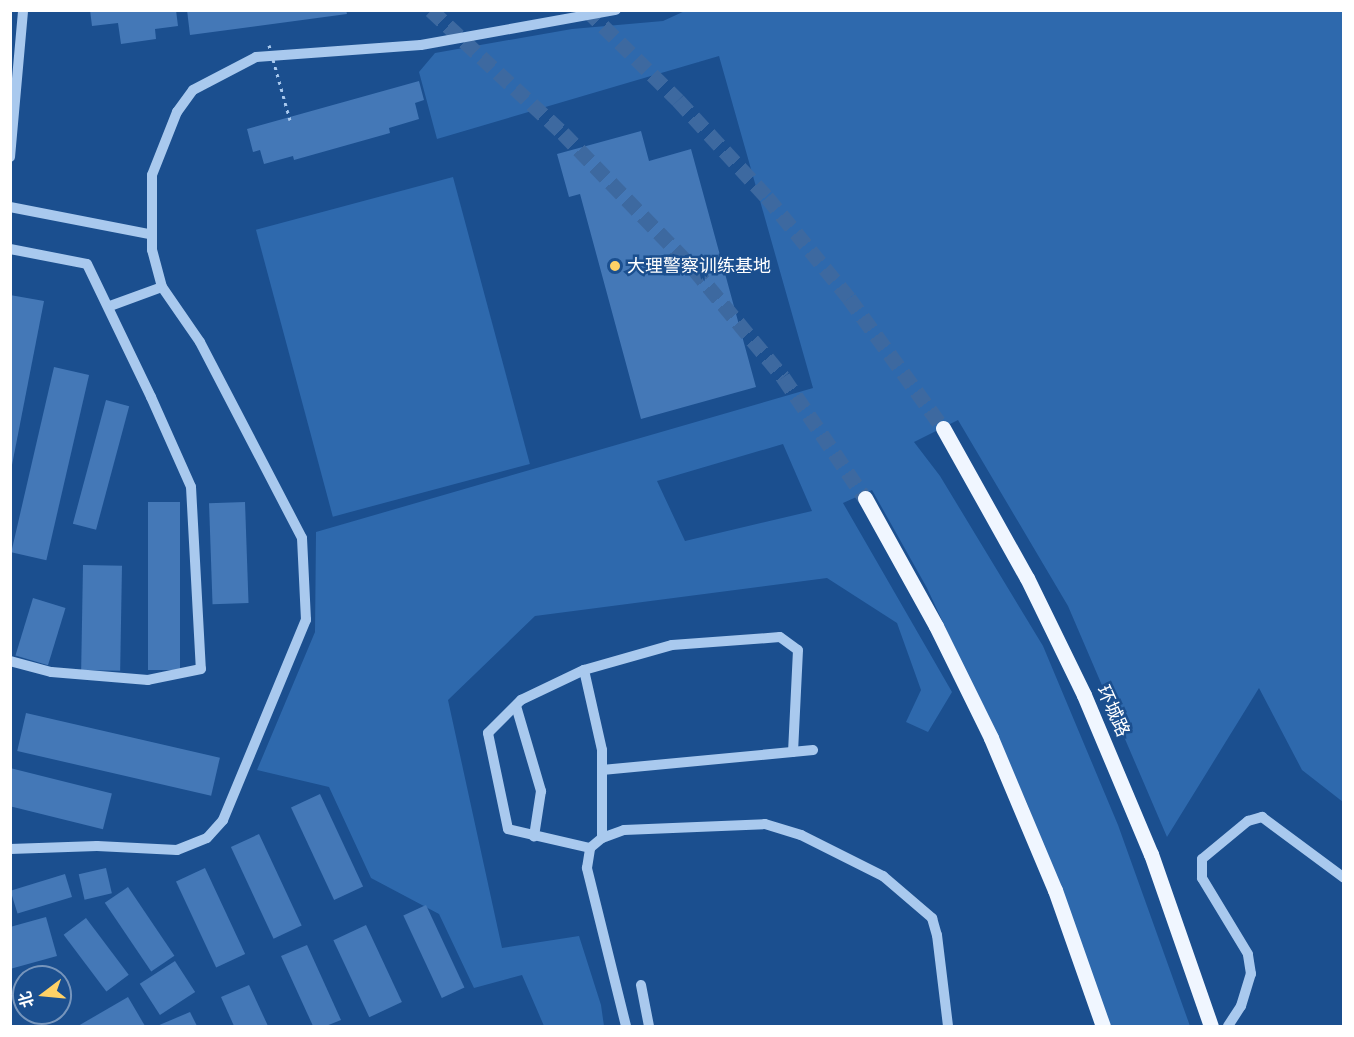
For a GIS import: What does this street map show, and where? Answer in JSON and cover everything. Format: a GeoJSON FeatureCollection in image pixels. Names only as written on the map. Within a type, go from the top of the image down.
{"type":"FeatureCollection","features":[{"type":"Feature","properties":{"kind":"main road","name":"环城路"},"geometry":{"type":"LineString","coordinates":[[943,428],[1027,578],[1084,695],[1147,844],[1211,1026]]}},
{"type":"Feature","properties":{"kind":"main road"},"geometry":{"type":"LineString","coordinates":[[865,498],[936,626],[1000,758],[1055,890],[1103,1026]]}},
{"type":"Feature","properties":{"kind":"street"},"geometry":{"type":"LineString","coordinates":[[10,157],[23,10]]}},
{"type":"Feature","properties":{"kind":"street"},"geometry":{"type":"LineString","coordinates":[[10,849],[97,846],[170,851],[188,848],[207,838],[224,820],[306,620],[302,538],[200,342],[162,287],[149,234],[152,175],[177,112],[193,90],[217,75],[256,57],[421,45],[616,10]]}},
{"type":"Feature","properties":{"kind":"street"},"geometry":{"type":"LineString","coordinates":[[10,207],[149,234]]}},
{"type":"Feature","properties":{"kind":"street"},"geometry":{"type":"LineString","coordinates":[[10,249],[87,264],[110,306],[191,488],[201,669],[148,680],[51,672],[10,661]]}},
{"type":"Feature","properties":{"kind":"street"},"geometry":{"type":"LineString","coordinates":[[110,306],[162,287]]}},
{"type":"Feature","properties":{"kind":"street"},"geometry":{"type":"LineString","coordinates":[[590,848],[507,829],[488,733],[516,706],[584,670],[672,645],[780,637],[798,650],[793,752]]}},
{"type":"Feature","properties":{"kind":"street"},"geometry":{"type":"LineString","coordinates":[[584,670],[602,750],[602,838]]}},
{"type":"Feature","properties":{"kind":"street"},"geometry":{"type":"LineString","coordinates":[[516,706],[541,791],[534,836]]}},
{"type":"Feature","properties":{"kind":"street"},"geometry":{"type":"LineString","coordinates":[[602,770],[813,750]]}},
{"type":"Feature","properties":{"kind":"street"},"geometry":{"type":"LineString","coordinates":[[1228,1026],[1241,1006],[1251,974],[1248,954],[1202,878],[1202,859],[1248,821],[1262,817],[1344,878]]}},
{"type":"Feature","properties":{"kind":"street"},"geometry":{"type":"LineString","coordinates":[[626,1026],[587,868],[590,848],[602,838],[624,830],[765,824],[848,857],[883,876],[932,918],[937,935],[948,1026]]}},
{"type":"Feature","properties":{"kind":"street"},"geometry":{"type":"LineString","coordinates":[[641,985],[649,1026]]}},
{"type":"Feature","properties":{"kind":"path"},"geometry":{"type":"LineString","coordinates":[[269,45],[290,120]]}},
{"type":"Feature","properties":{"kind":"shaded area"},"geometry":{"type":"Polygon","coordinates":[[[687,10],[1343,11],[1343,802],[1302,770],[1259,688],[1167,837],[1068,606],[958,420],[914,442],[940,476],[1043,646],[1118,825],[1190,1026],[1109,1026],[1027,803],[927,588],[872,490],[843,503],[952,692],[928,732],[906,722],[921,690],[897,623],[827,578],[535,616],[448,700],[502,948],[579,936],[601,1005],[604,1026],[544,1026],[522,975],[474,988],[439,914],[371,878],[329,787],[257,770],[315,632],[316,532],[813,388],[719,56],[437,139],[419,72],[435,53],[572,29],[663,21],[687,10]],[[783,444],[657,481],[685,541],[812,511],[783,444]]]}},
{"type":"Feature","properties":{"kind":"shaded area"},"geometry":{"type":"Polygon","coordinates":[[[453,177],[530,464],[333,517],[256,230],[453,177]]]}},
{"type":"Feature","properties":{"kind":"building"},"geometry":{"type":"Polygon","coordinates":[[[90,10],[176,10],[178,26],[155,29],[156,39],[121,44],[118,23],[92,26],[90,10]]]}},
{"type":"Feature","properties":{"kind":"building"},"geometry":{"type":"Polygon","coordinates":[[[187,10],[346,10],[347,14],[190,35],[187,10]]]}},
{"type":"Feature","properties":{"kind":"building"},"geometry":{"type":"Polygon","coordinates":[[[419,81],[424,100],[415,103],[419,119],[389,128],[390,133],[294,160],[293,156],[264,164],[260,150],[253,152],[247,129],[419,81]]]}},
{"type":"Feature","properties":{"kind":"building"},"geometry":{"type":"Polygon","coordinates":[[[641,131],[649,161],[691,149],[756,387],[641,419],[580,194],[569,197],[557,154],[641,131]]]}},
{"type":"Feature","properties":{"kind":"building"},"geometry":{"type":"Polygon","coordinates":[[[10,295],[44,301],[12,465],[10,465],[10,295]]]}},
{"type":"Feature","properties":{"kind":"building"},"geometry":{"type":"Polygon","coordinates":[[[54,367],[89,375],[46,560],[11,552],[54,367]]]}},
{"type":"Feature","properties":{"kind":"building"},"geometry":{"type":"Polygon","coordinates":[[[106,400],[129,406],[96,530],[73,524],[106,400]]]}},
{"type":"Feature","properties":{"kind":"building"},"geometry":{"type":"Polygon","coordinates":[[[148,502],[180,502],[180,670],[148,670],[148,502]]]}},
{"type":"Feature","properties":{"kind":"building"},"geometry":{"type":"Polygon","coordinates":[[[245,502],[249,603],[213,604],[209,503],[245,502]]]}},
{"type":"Feature","properties":{"kind":"building"},"geometry":{"type":"Polygon","coordinates":[[[83,565],[122,566],[120,671],[81,670],[83,565]]]}},
{"type":"Feature","properties":{"kind":"building"},"geometry":{"type":"Polygon","coordinates":[[[33,598],[66,608],[48,665],[15,655],[33,598]]]}},
{"type":"Feature","properties":{"kind":"building"},"geometry":{"type":"Polygon","coordinates":[[[26,713],[220,758],[211,796],[17,751],[26,713]]]}},
{"type":"Feature","properties":{"kind":"building"},"geometry":{"type":"Polygon","coordinates":[[[10,768],[112,793],[103,829],[10,806],[10,768]]]}},
{"type":"Feature","properties":{"kind":"building"},"geometry":{"type":"Polygon","coordinates":[[[320,794],[363,886],[334,900],[291,808],[320,794]]]}},
{"type":"Feature","properties":{"kind":"building"},"geometry":{"type":"Polygon","coordinates":[[[259,834],[302,926],[274,939],[231,847],[259,834]]]}},
{"type":"Feature","properties":{"kind":"building"},"geometry":{"type":"Polygon","coordinates":[[[106,868],[112,893],[85,900],[79,874],[106,868]]]}},
{"type":"Feature","properties":{"kind":"building"},"geometry":{"type":"Polygon","coordinates":[[[205,868],[245,954],[216,968],[176,882],[205,868]]]}},
{"type":"Feature","properties":{"kind":"building"},"geometry":{"type":"Polygon","coordinates":[[[65,874],[72,897],[18,914],[10,891],[65,874]]]}},
{"type":"Feature","properties":{"kind":"building"},"geometry":{"type":"Polygon","coordinates":[[[128,887],[174,956],[151,971],[105,903],[128,887]]]}},
{"type":"Feature","properties":{"kind":"building"},"geometry":{"type":"Polygon","coordinates":[[[426,905],[464,987],[442,998],[403,916],[426,905]]]}},
{"type":"Feature","properties":{"kind":"building"},"geometry":{"type":"Polygon","coordinates":[[[46,917],[57,956],[24,965],[12,965],[10,969],[10,927],[46,917]]]}},
{"type":"Feature","properties":{"kind":"building"},"geometry":{"type":"Polygon","coordinates":[[[86,918],[129,975],[106,992],[64,935],[86,918]]]}},
{"type":"Feature","properties":{"kind":"building"},"geometry":{"type":"Polygon","coordinates":[[[366,925],[402,1002],[369,1017],[333,940],[366,925]]]}},
{"type":"Feature","properties":{"kind":"building"},"geometry":{"type":"Polygon","coordinates":[[[307,945],[341,1020],[326,1026],[313,1026],[281,956],[307,945]]]}},
{"type":"Feature","properties":{"kind":"building"},"geometry":{"type":"Polygon","coordinates":[[[175,961],[195,992],[160,1015],[140,984],[175,961]]]}},
{"type":"Feature","properties":{"kind":"building"},"geometry":{"type":"Polygon","coordinates":[[[249,985],[268,1026],[234,1026],[221,997],[249,985]]]}},
{"type":"Feature","properties":{"kind":"building"},"geometry":{"type":"Polygon","coordinates":[[[128,997],[145,1026],[78,1026],[128,997]]]}},
{"type":"Feature","properties":{"kind":"building"},"geometry":{"type":"Polygon","coordinates":[[[190,1012],[197,1026],[157,1026],[190,1012]]]}},
{"type":"Feature","properties":{"kind":"tunnel"},"geometry":{"type":"LineString","coordinates":[[431,10],[563,133],[694,269],[783,377],[865,498]]}},
{"type":"Feature","properties":{"kind":"tunnel"},"geometry":{"type":"LineString","coordinates":[[587,10],[678,100],[767,197],[849,298],[943,428]]}},
{"type":"Feature","properties":{"kind":"place","name":"大理警察训练基地"},"geometry":{"type":"Point","coordinates":[615,266]}}]}
